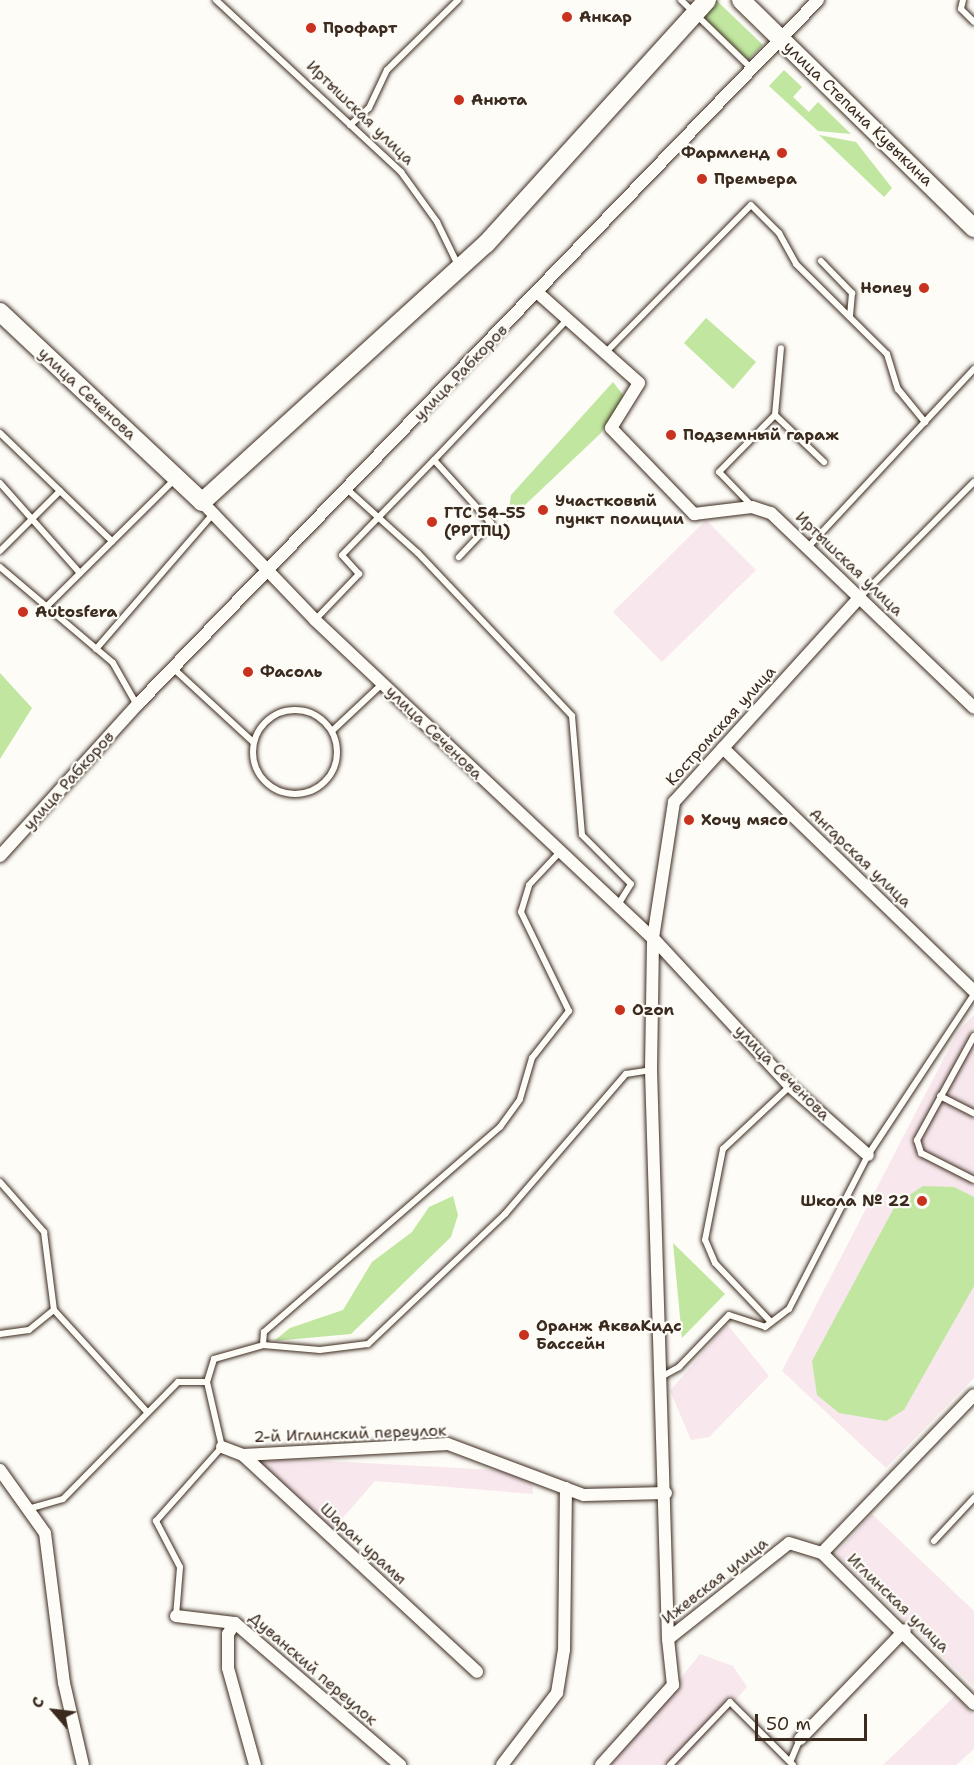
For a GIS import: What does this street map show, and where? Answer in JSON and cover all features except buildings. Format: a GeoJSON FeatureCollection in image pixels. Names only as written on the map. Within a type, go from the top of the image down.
{"type":"FeatureCollection","features":[{"type":"Feature","properties":{"kind":"street","name":"улица Степана Кувыкина"},"geometry":{"type":"LineString","coordinates":[[741,0],[974,228]]}},
{"type":"Feature","properties":{"kind":"street","name":"улица Рабкоров"},"geometry":{"type":"LineString","coordinates":[[0,856],[137,705],[348,490],[818,0]]}},
{"type":"Feature","properties":{"kind":"street"},"geometry":{"type":"LineString","coordinates":[[208,508],[459,268],[694,4]]}},
{"type":"Feature","properties":{"kind":"street"},"geometry":{"type":"LineString","coordinates":[[538,293],[569,318],[639,383],[611,428],[694,514],[752,507]]}},
{"type":"Feature","properties":{"kind":"street","name":"улица Сеченова"},"geometry":{"type":"LineString","coordinates":[[0,312],[208,508],[315,620],[559,853],[653,938],[790,1086],[868,1155]]}},
{"type":"Feature","properties":{"kind":"street","name":"Иртышская улица"},"geometry":{"type":"LineString","coordinates":[[752,507],[771,513],[808,546],[974,708]]}},
{"type":"Feature","properties":{"kind":"street","name":"Костромская улица"},"geometry":{"type":"LineString","coordinates":[[668,1639],[666,1493],[651,1070],[653,938],[674,802],[861,597]]}},
{"type":"Feature","properties":{"kind":"street","name":"Ангарская улица"},"geometry":{"type":"LineString","coordinates":[[723,748],[974,992]]}},
{"type":"Feature","properties":{"kind":"street"},"geometry":{"type":"LineString","coordinates":[[822,1553],[974,1395]]}},
{"type":"Feature","properties":{"kind":"street","name":"2-й Иглинский переулок"},"geometry":{"type":"LineString","coordinates":[[243,1455],[448,1444],[584,1495],[666,1493]]}},
{"type":"Feature","properties":{"kind":"street","name":"Шаран урамы"},"geometry":{"type":"LineString","coordinates":[[222,1447],[243,1455],[477,1672]]}},
{"type":"Feature","properties":{"kind":"street"},"geometry":{"type":"LineString","coordinates":[[0,1470],[45,1533],[64,1683],[83,1765]]}},
{"type":"Feature","properties":{"kind":"street"},"geometry":{"type":"LineString","coordinates":[[502,1765],[557,1692],[564,1650],[566,1488]]}},
{"type":"Feature","properties":{"kind":"street","name":"Ижевская улица"},"geometry":{"type":"LineString","coordinates":[[601,1765],[673,1685],[668,1639],[789,1543],[822,1553]]}},
{"type":"Feature","properties":{"kind":"street","name":"Иглинская улица"},"geometry":{"type":"LineString","coordinates":[[822,1553],[905,1630],[974,1704]]}},
{"type":"Feature","properties":{"kind":"street"},"geometry":{"type":"LineString","coordinates":[[176,1616],[235,1623]]}},
{"type":"Feature","properties":{"kind":"street","name":"Дуванский переулок"},"geometry":{"type":"LineString","coordinates":[[255,1765],[228,1668],[228,1634],[235,1623],[399,1765]]}},
{"type":"Feature","properties":{"kind":"street"},"geometry":{"type":"LineString","coordinates":[[800,1739],[905,1630]]}},
{"type":"Feature","properties":{"kind":"lane","name":"Иртышская улица"},"geometry":{"type":"LineString","coordinates":[[216,0],[401,172],[437,222],[459,268]]}},
{"type":"Feature","properties":{"kind":"lane"},"geometry":{"type":"LineString","coordinates":[[350,125],[369,108],[387,70],[458,0]]}},
{"type":"Feature","properties":{"kind":"lane"},"geometry":{"type":"LineString","coordinates":[[963,0],[961,9],[974,22]]}},
{"type":"Feature","properties":{"kind":"lane"},"geometry":{"type":"LineString","coordinates":[[694,4],[751,68]]}},
{"type":"Feature","properties":{"kind":"lane"},"geometry":{"type":"LineString","coordinates":[[606,352],[750,206],[779,233],[796,264],[887,354],[898,389],[925,422]]}},
{"type":"Feature","properties":{"kind":"lane"},"geometry":{"type":"LineString","coordinates":[[821,261],[852,292],[850,317]]}},
{"type":"Feature","properties":{"kind":"lane"},"geometry":{"type":"LineString","coordinates":[[315,620],[359,574],[342,555],[569,318]]}},
{"type":"Feature","properties":{"kind":"lane"},"geometry":{"type":"LineString","coordinates":[[752,507],[719,472],[775,415],[781,348]]}},
{"type":"Feature","properties":{"kind":"lane"},"geometry":{"type":"LineString","coordinates":[[808,546],[974,369]]}},
{"type":"Feature","properties":{"kind":"lane"},"geometry":{"type":"LineString","coordinates":[[775,415],[824,462]]}},
{"type":"Feature","properties":{"kind":"lane"},"geometry":{"type":"LineString","coordinates":[[0,433],[112,541]]}},
{"type":"Feature","properties":{"kind":"lane"},"geometry":{"type":"LineString","coordinates":[[434,460],[491,523],[459,557]]}},
{"type":"Feature","properties":{"kind":"lane"},"geometry":{"type":"LineString","coordinates":[[45,608],[177,478]]}},
{"type":"Feature","properties":{"kind":"lane"},"geometry":{"type":"LineString","coordinates":[[861,597],[974,482]]}},
{"type":"Feature","properties":{"kind":"lane"},"geometry":{"type":"LineString","coordinates":[[0,483],[80,573]]}},
{"type":"Feature","properties":{"kind":"lane"},"geometry":{"type":"LineString","coordinates":[[348,490],[375,518],[418,553],[572,716],[582,835],[631,884],[618,905]]}},
{"type":"Feature","properties":{"kind":"lane"},"geometry":{"type":"LineString","coordinates":[[0,551],[60,491]]}},
{"type":"Feature","properties":{"kind":"lane"},"geometry":{"type":"LineString","coordinates":[[96,649],[208,508]]}},
{"type":"Feature","properties":{"kind":"lane"},"geometry":{"type":"LineString","coordinates":[[0,567],[45,608],[96,649],[127,682],[137,705]]}},
{"type":"Feature","properties":{"kind":"lane"},"geometry":{"type":"LineString","coordinates":[[174,669],[253,742]]}},
{"type":"Feature","properties":{"kind":"lane"},"geometry":{"type":"LineString","coordinates":[[332,731],[382,684]]}},
{"type":"Feature","properties":{"kind":"lane"},"geometry":{"type":"LineString","coordinates":[[283,711],[309,712],[332,731],[337,754],[333,771],[324,783],[298,795],[265,783],[254,764],[253,742],[259,729],[283,711]]}},
{"type":"Feature","properties":{"kind":"lane"},"geometry":{"type":"LineString","coordinates":[[263,1345],[264,1332],[500,1127],[520,1099],[532,1058],[569,1011],[521,912],[529,885],[559,853]]}},
{"type":"Feature","properties":{"kind":"lane"},"geometry":{"type":"LineString","coordinates":[[661,1377],[679,1367],[729,1315],[765,1327],[789,1309],[868,1155],[974,992]]}},
{"type":"Feature","properties":{"kind":"lane"},"geometry":{"type":"LineString","coordinates":[[974,1036],[917,1140],[921,1153],[974,1180]]}},
{"type":"Feature","properties":{"kind":"lane"},"geometry":{"type":"LineString","coordinates":[[176,1616],[180,1567],[156,1521],[222,1447],[207,1382],[214,1359],[263,1345],[320,1350],[368,1344],[505,1214],[626,1074],[651,1070]]}},
{"type":"Feature","properties":{"kind":"lane"},"geometry":{"type":"LineString","coordinates":[[771,1322],[715,1263],[705,1240],[723,1149],[790,1086]]}},
{"type":"Feature","properties":{"kind":"lane"},"geometry":{"type":"LineString","coordinates":[[940,1096],[974,1113]]}},
{"type":"Feature","properties":{"kind":"lane"},"geometry":{"type":"LineString","coordinates":[[0,1182],[44,1232],[54,1310],[148,1413]]}},
{"type":"Feature","properties":{"kind":"lane"},"geometry":{"type":"LineString","coordinates":[[0,1334],[29,1330],[54,1310]]}},
{"type":"Feature","properties":{"kind":"lane"},"geometry":{"type":"LineString","coordinates":[[28,1509],[63,1499],[178,1382],[207,1382]]}},
{"type":"Feature","properties":{"kind":"lane"},"geometry":{"type":"LineString","coordinates":[[934,1541],[974,1498]]}},
{"type":"Feature","properties":{"kind":"lane"},"geometry":{"type":"LineString","coordinates":[[670,1765],[730,1702],[792,1763],[800,1739]]}},
{"type":"Feature","properties":{"kind":"shaded area"},"geometry":{"type":"Polygon","coordinates":[[[706,520],[756,570],[662,662],[613,612],[706,520]]]}},
{"type":"Feature","properties":{"kind":"shaded area","name":"Школа № 22"},"geometry":{"type":"Polygon","coordinates":[[[974,1015],[974,1378],[886,1468],[782,1371],[958,1031],[974,1015]]]}},
{"type":"Feature","properties":{"kind":"shaded area"},"geometry":{"type":"Polygon","coordinates":[[[727,1324],[769,1376],[709,1437],[691,1440],[670,1391],[727,1324]]]}},
{"type":"Feature","properties":{"kind":"shaded area"},"geometry":{"type":"Polygon","coordinates":[[[272,1458],[496,1470],[532,1479],[533,1494],[375,1481],[333,1529],[259,1462],[272,1458]]]}},
{"type":"Feature","properties":{"kind":"shaded area"},"geometry":{"type":"Polygon","coordinates":[[[872,1514],[974,1611],[974,1687],[836,1554],[872,1514]]]}},
{"type":"Feature","properties":{"kind":"shaded area"},"geometry":{"type":"Polygon","coordinates":[[[700,1654],[733,1666],[747,1687],[679,1765],[611,1765],[700,1654]]]}},
{"type":"Feature","properties":{"kind":"shaded area"},"geometry":{"type":"Polygon","coordinates":[[[956,1695],[974,1715],[974,1749],[956,1765],[883,1765],[956,1695]]]}},
{"type":"Feature","properties":{"kind":"green space"},"geometry":{"type":"Polygon","coordinates":[[[716,0],[763,45],[748,60],[700,14],[716,0]]]}},
{"type":"Feature","properties":{"kind":"green space"},"geometry":{"type":"Polygon","coordinates":[[[784,70],[802,87],[793,97],[809,112],[818,102],[851,134],[818,131],[769,86],[784,70]]]}},
{"type":"Feature","properties":{"kind":"green space"},"geometry":{"type":"Polygon","coordinates":[[[819,135],[856,142],[892,188],[884,197],[819,135]]]}},
{"type":"Feature","properties":{"kind":"green space"},"geometry":{"type":"Polygon","coordinates":[[[706,318],[756,362],[733,389],[684,343],[706,318]]]}},
{"type":"Feature","properties":{"kind":"green space"},"geometry":{"type":"Polygon","coordinates":[[[613,382],[624,396],[601,433],[507,522],[511,495],[613,382]]]}},
{"type":"Feature","properties":{"kind":"green space"},"geometry":{"type":"Polygon","coordinates":[[[0,673],[32,708],[0,759],[0,673]]]}},
{"type":"Feature","properties":{"kind":"green space"},"geometry":{"type":"Polygon","coordinates":[[[923,1186],[954,1187],[974,1197],[974,1286],[904,1410],[886,1421],[839,1413],[817,1395],[812,1361],[896,1204],[923,1186]]]}},
{"type":"Feature","properties":{"kind":"green space"},"geometry":{"type":"Polygon","coordinates":[[[453,1196],[458,1215],[451,1237],[351,1334],[274,1341],[290,1328],[343,1310],[372,1262],[412,1232],[429,1207],[453,1196]]]}},
{"type":"Feature","properties":{"kind":"green space"},"geometry":{"type":"Polygon","coordinates":[[[673,1243],[725,1294],[682,1338],[673,1243]]]}},
{"type":"Feature","properties":{"kind":"place","name":"Анкар"},"geometry":{"type":"Point","coordinates":[567,17]}},
{"type":"Feature","properties":{"kind":"place","name":"Профарт"},"geometry":{"type":"Point","coordinates":[311,28]}},
{"type":"Feature","properties":{"kind":"place","name":"Анюта"},"geometry":{"type":"Point","coordinates":[459,100]}},
{"type":"Feature","properties":{"kind":"place","name":"Фармленд"},"geometry":{"type":"Point","coordinates":[782,153]}},
{"type":"Feature","properties":{"kind":"place","name":"Премьера"},"geometry":{"type":"Point","coordinates":[702,179]}},
{"type":"Feature","properties":{"kind":"place","name":"Honey"},"geometry":{"type":"Point","coordinates":[924,288]}},
{"type":"Feature","properties":{"kind":"place","name":"Подземный гараж"},"geometry":{"type":"Point","coordinates":[671,435]}},
{"type":"Feature","properties":{"kind":"place","name":"Участковый пункт полиции"},"geometry":{"type":"Point","coordinates":[543,510]}},
{"type":"Feature","properties":{"kind":"place","name":"ГТС 54-55 (РРТПЦ)"},"geometry":{"type":"Point","coordinates":[432,522]}},
{"type":"Feature","properties":{"kind":"place","name":"Autosfera"},"geometry":{"type":"Point","coordinates":[23,612]}},
{"type":"Feature","properties":{"kind":"place","name":"Фасоль"},"geometry":{"type":"Point","coordinates":[248,672]}},
{"type":"Feature","properties":{"kind":"place","name":"Хочу мясо"},"geometry":{"type":"Point","coordinates":[689,820]}},
{"type":"Feature","properties":{"kind":"place","name":"Ozon"},"geometry":{"type":"Point","coordinates":[620,1010]}},
{"type":"Feature","properties":{"kind":"place","name":"Школа № 22"},"geometry":{"type":"Point","coordinates":[922,1201]}},
{"type":"Feature","properties":{"kind":"place","name":"Оранж АкваКидс Бассейн"},"geometry":{"type":"Point","coordinates":[524,1335]}}]}
